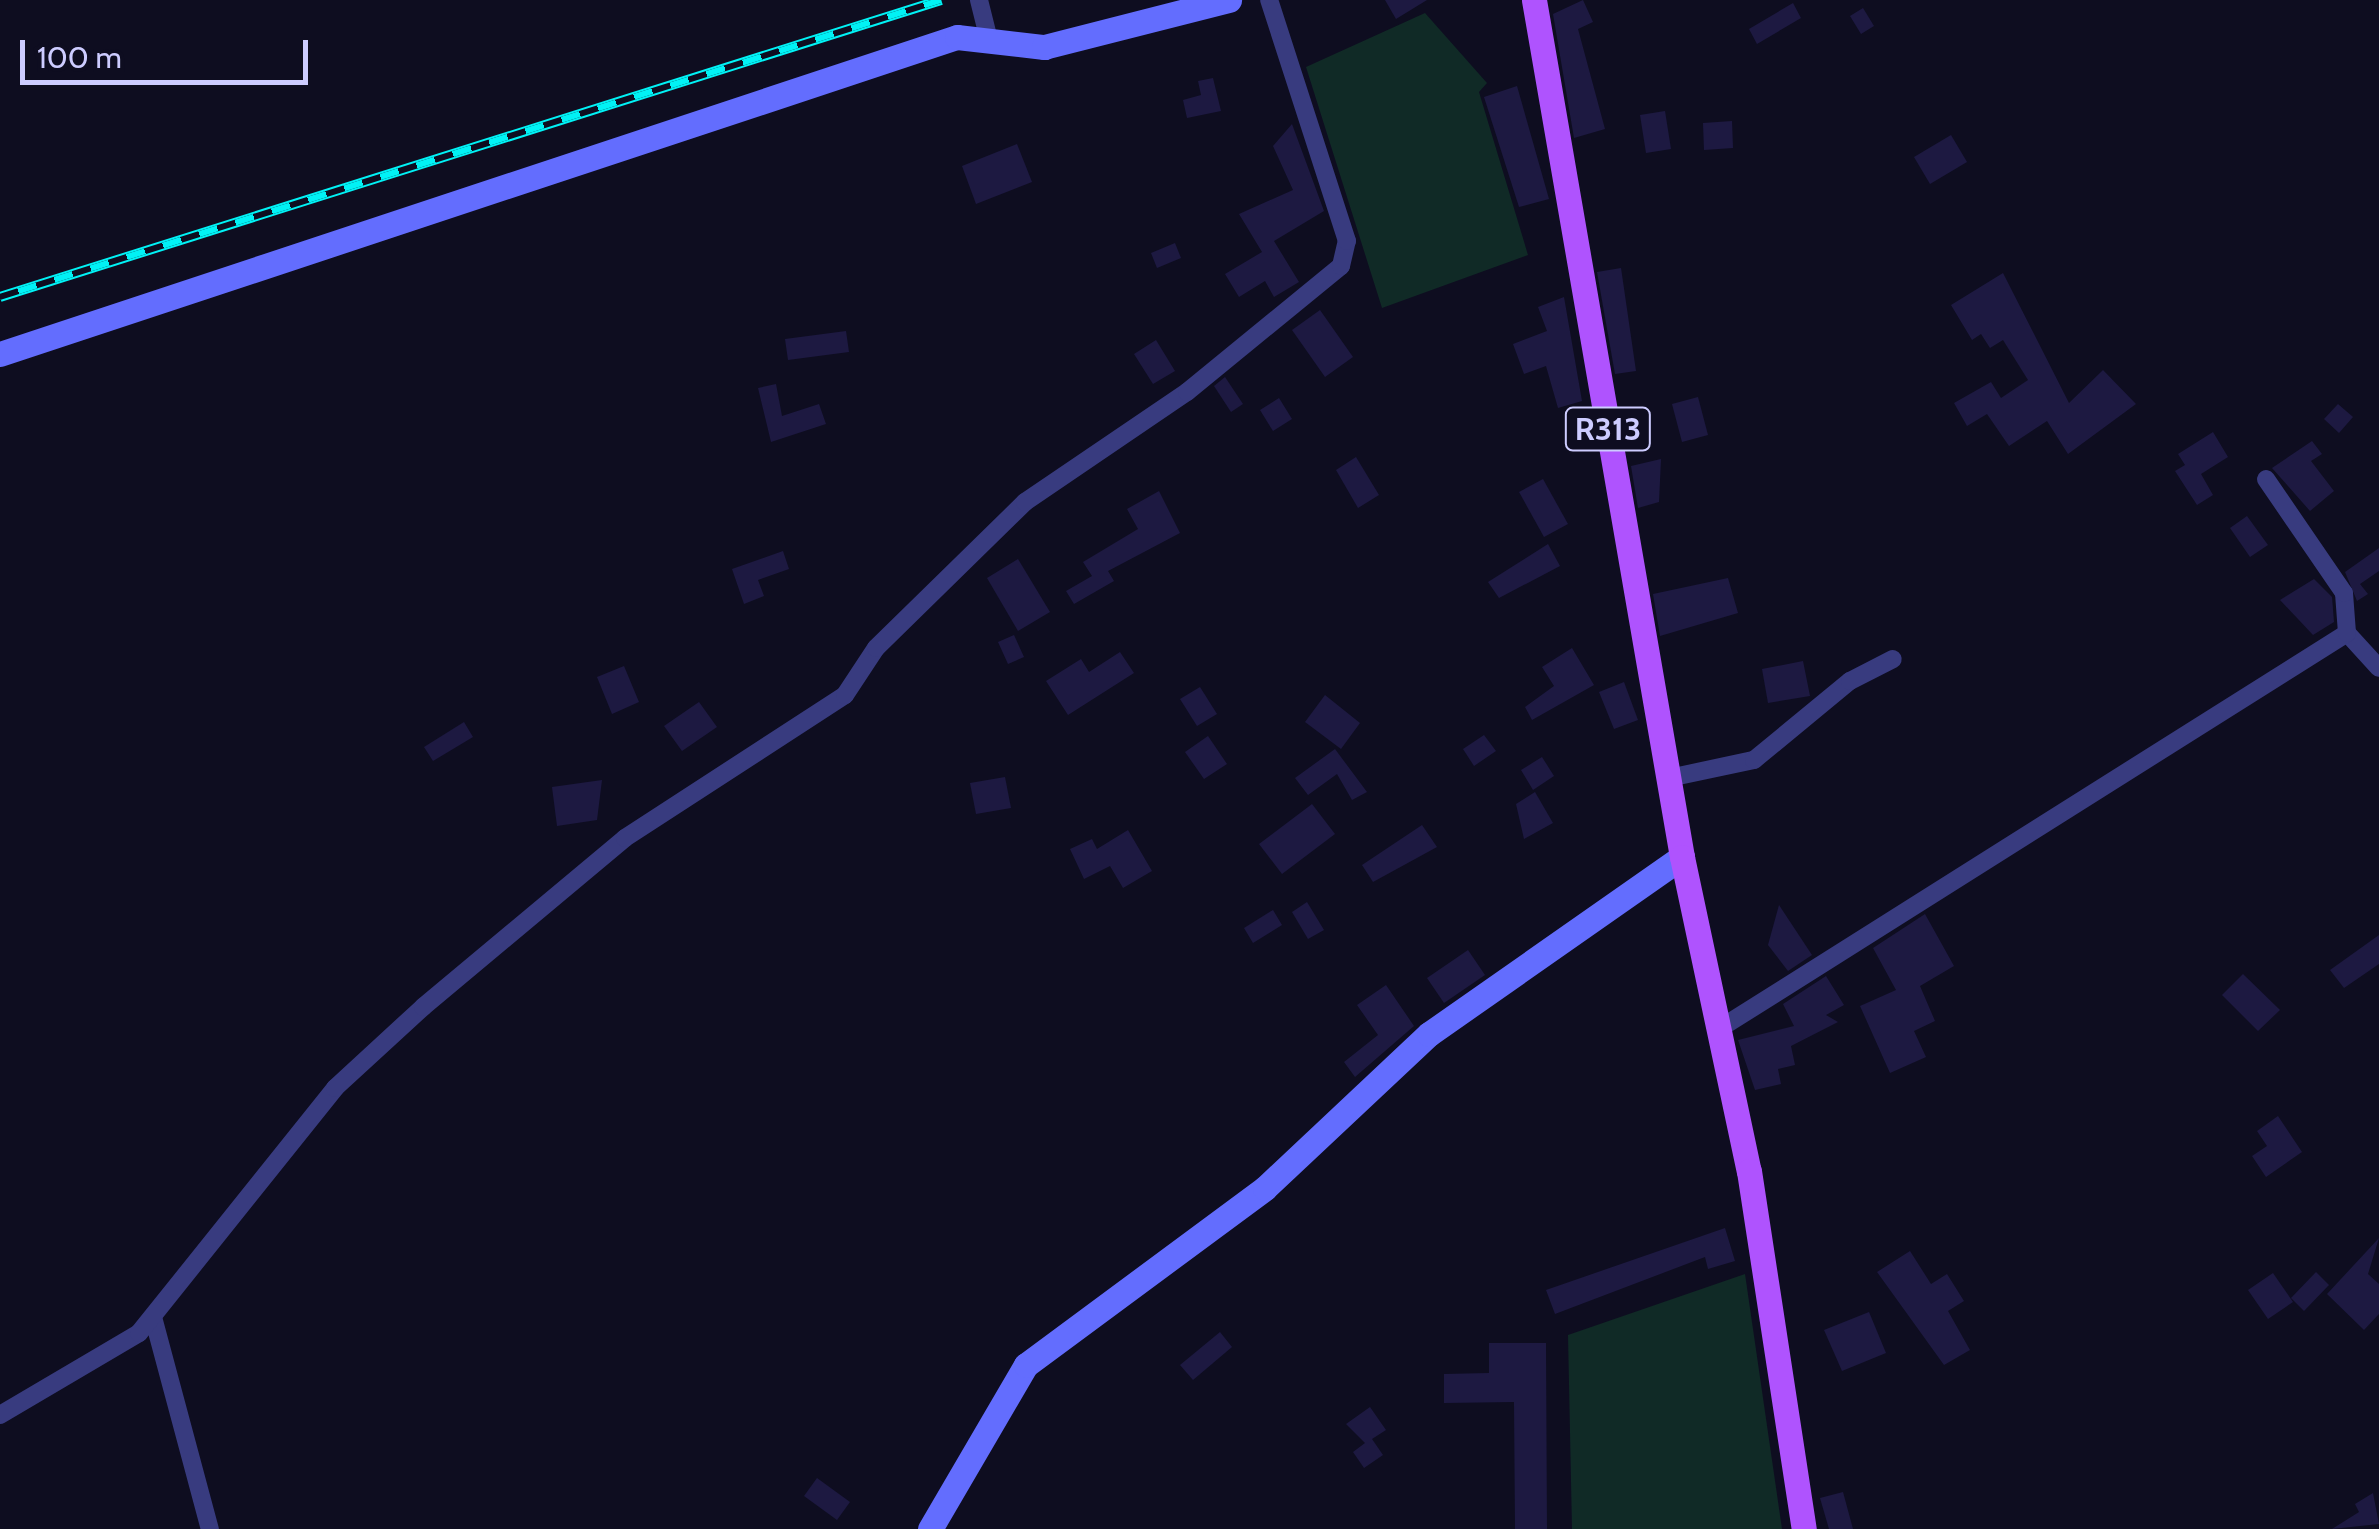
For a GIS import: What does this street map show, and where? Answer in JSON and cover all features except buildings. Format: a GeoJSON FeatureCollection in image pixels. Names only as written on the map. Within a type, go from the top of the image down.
{"type":"FeatureCollection","features":[{"type":"Feature","properties":{"kind":"main road","name":"R313"},"geometry":{"type":"LineString","coordinates":[[1534,0],[1682,857],[1719,1029],[1804,1529]]}},
{"type":"Feature","properties":{"kind":"street"},"geometry":{"type":"LineString","coordinates":[[979,0],[989,40]]}},
{"type":"Feature","properties":{"kind":"street"},"geometry":{"type":"LineString","coordinates":[[0,354],[957,37],[1044,48],[1229,0]]}},
{"type":"Feature","properties":{"kind":"street"},"geometry":{"type":"LineString","coordinates":[[0,1415],[154,1316],[335,1088],[422,1007],[625,838],[845,694],[876,648],[1025,502],[1188,392],[1342,266],[1347,241],[1270,0]]}},
{"type":"Feature","properties":{"kind":"street"},"geometry":{"type":"LineString","coordinates":[[2266,480],[2344,592],[2347,633],[2379,668]]}},
{"type":"Feature","properties":{"kind":"street"},"geometry":{"type":"LineString","coordinates":[[1719,1029],[2347,633]]}},
{"type":"Feature","properties":{"kind":"street"},"geometry":{"type":"LineString","coordinates":[[1669,778],[1754,760],[1850,681],[1892,659]]}},
{"type":"Feature","properties":{"kind":"street"},"geometry":{"type":"LineString","coordinates":[[930,1529],[1026,1365],[1265,1188],[1429,1034],[1682,857]]}},
{"type":"Feature","properties":{"kind":"street"},"geometry":{"type":"LineString","coordinates":[[154,1316],[210,1529]]}},
{"type":"Feature","properties":{"kind":"green space"},"geometry":{"type":"Polygon","coordinates":[[[1425,13],[1487,83],[1479,92],[1528,255],[1382,308],[1306,67],[1425,13]]]}},
{"type":"Feature","properties":{"kind":"green space"},"geometry":{"type":"Polygon","coordinates":[[[1745,1274],[1782,1529],[1572,1529],[1568,1335],[1745,1274]]]}},
{"type":"Feature","properties":{"kind":"railway"},"geometry":{"type":"LineString","coordinates":[[0,297],[941,0]]}}]}
